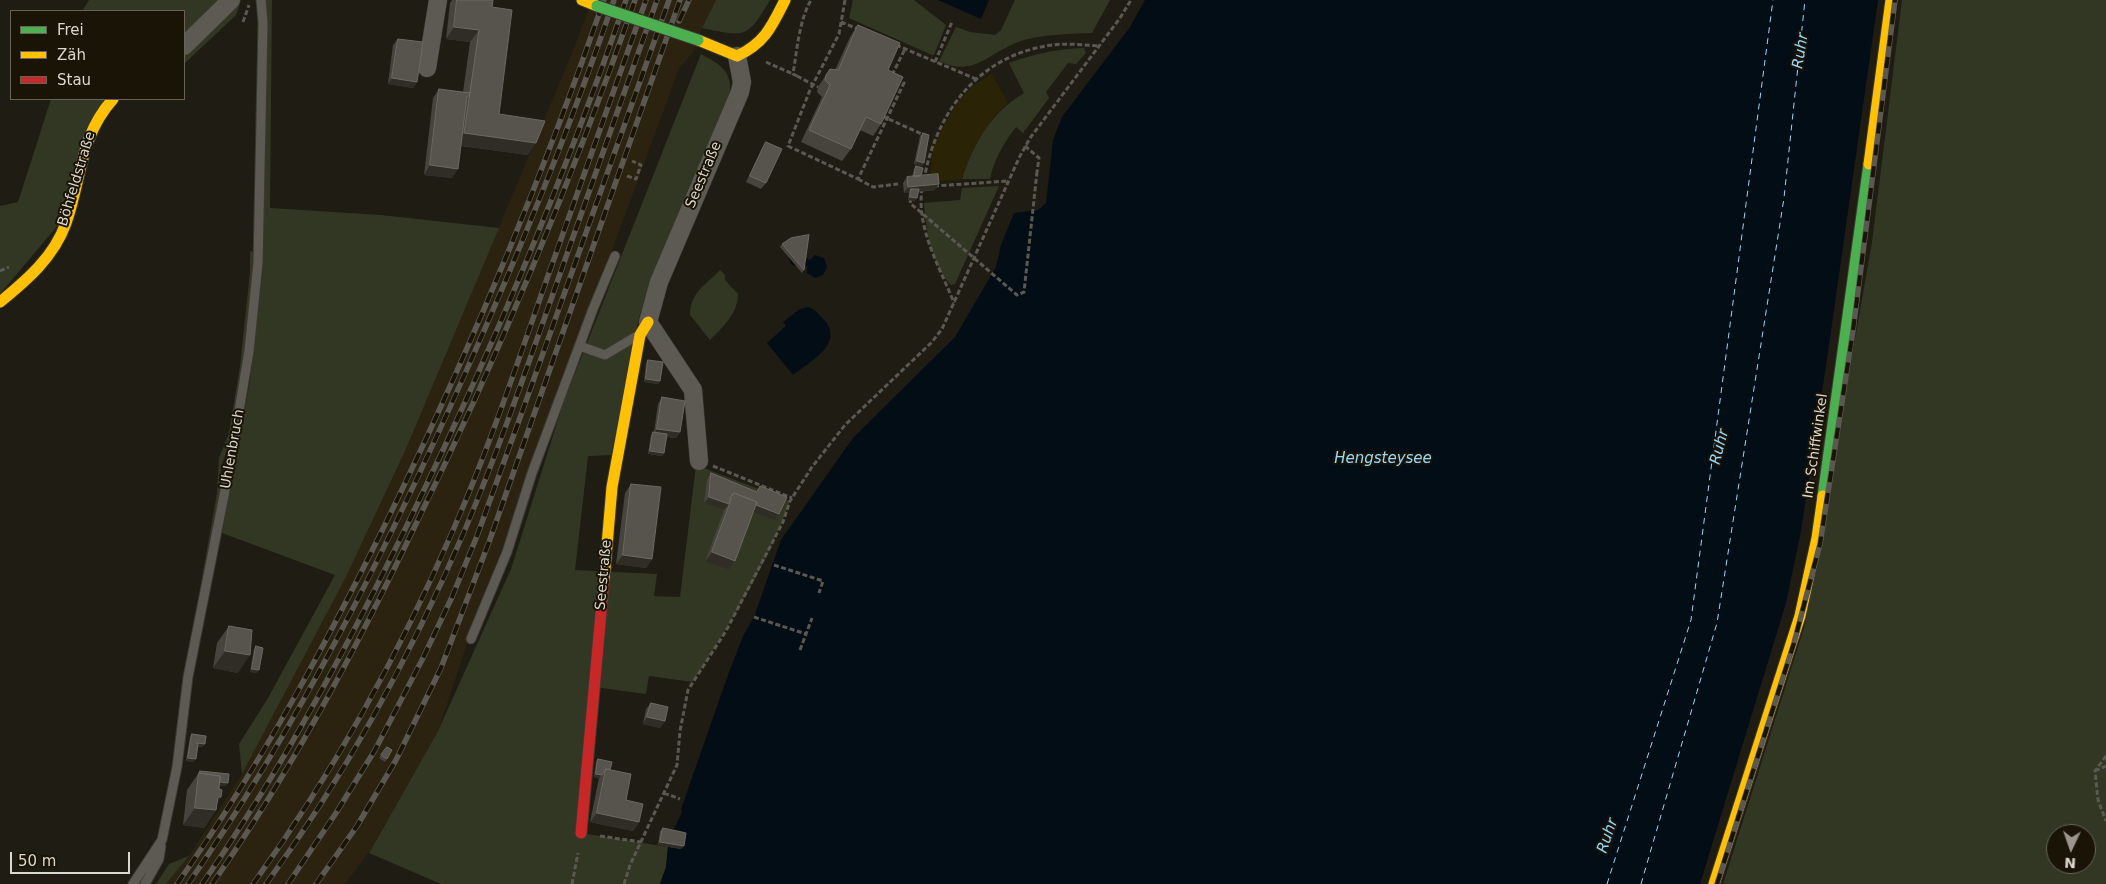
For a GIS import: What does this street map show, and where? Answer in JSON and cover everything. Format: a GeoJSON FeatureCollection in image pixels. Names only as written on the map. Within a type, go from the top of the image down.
{"type":"FeatureCollection","features":[{"type":"Feature","properties":{"kind":"street"},"geometry":{"type":"LineString","coordinates":[[185,45],[232,0]]}},
{"type":"Feature","properties":{"kind":"street"},"geometry":{"type":"LineString","coordinates":[[427,68],[438,0]]}},
{"type":"Feature","properties":{"kind":"street"},"geometry":{"type":"LineString","coordinates":[[582,0],[698,40],[737,56],[754,49],[765,38],[785,0]]}},
{"type":"Feature","properties":{"kind":"street","name":"Im Schiffwinkel"},"geometry":{"type":"LineString","coordinates":[[1714,884],[1800,616],[1817,538],[1846,344],[1891,0]]}},
{"type":"Feature","properties":{"kind":"street","name":"Seestraße"},"geometry":{"type":"LineString","coordinates":[[581,833],[612,487],[644,328],[658,282],[740,92],[742,82],[737,56]]}},
{"type":"Feature","properties":{"kind":"street","name":"Böhfeldstraße"},"geometry":{"type":"LineString","coordinates":[[0,302],[31,277],[55,246],[65,224],[82,159],[95,120],[112,100]]}},
{"type":"Feature","properties":{"kind":"street"},"geometry":{"type":"LineString","coordinates":[[644,328],[693,390],[699,460]]}},
{"type":"Feature","properties":{"kind":"lane","name":"Uhlenbruch"},"geometry":{"type":"LineString","coordinates":[[133,884],[162,840],[177,767],[188,677],[230,465],[249,351],[258,263],[263,23],[261,0]]}},
{"type":"Feature","properties":{"kind":"lane"},"geometry":{"type":"LineString","coordinates":[[471,639],[508,552],[532,473],[615,256]]}},
{"type":"Feature","properties":{"kind":"lane"},"geometry":{"type":"LineString","coordinates":[[580,346],[605,356],[644,328]]}},
{"type":"Feature","properties":{"kind":"lane"},"geometry":{"type":"LineString","coordinates":[[145,884],[159,859],[162,840]]}},
{"type":"Feature","properties":{"kind":"path"},"geometry":{"type":"LineString","coordinates":[[243,22],[250,0]]}},
{"type":"Feature","properties":{"kind":"path"},"geometry":{"type":"LineString","coordinates":[[793,74],[803,22],[811,0]]}},
{"type":"Feature","properties":{"kind":"path"},"geometry":{"type":"LineString","coordinates":[[845,0],[839,34],[810,90],[788,146],[873,187],[898,184]]}},
{"type":"Feature","properties":{"kind":"path"},"geometry":{"type":"LineString","coordinates":[[624,884],[630,865],[677,765],[680,731],[688,690],[726,631],[783,522],[792,498],[812,467],[845,426],[932,342],[942,329],[1008,181],[1026,146],[1120,18],[1131,0]]}},
{"type":"Feature","properties":{"kind":"path"},"geometry":{"type":"LineString","coordinates":[[841,22],[864,31]]}},
{"type":"Feature","properties":{"kind":"path"},"geometry":{"type":"LineString","coordinates":[[935,62],[952,22]]}},
{"type":"Feature","properties":{"kind":"path"},"geometry":{"type":"LineString","coordinates":[[888,42],[976,79]]}},
{"type":"Feature","properties":{"kind":"path"},"geometry":{"type":"LineString","coordinates":[[954,304],[929,246],[920,198],[928,156],[939,129],[953,105],[976,79],[996,64],[1023,52],[1052,45],[1099,46]]}},
{"type":"Feature","properties":{"kind":"path"},"geometry":{"type":"LineString","coordinates":[[858,179],[904,82],[891,76],[905,49]]}},
{"type":"Feature","properties":{"kind":"path"},"geometry":{"type":"LineString","coordinates":[[768,62],[818,87]]}},
{"type":"Feature","properties":{"kind":"path"},"geometry":{"type":"LineString","coordinates":[[882,116],[924,135],[922,144]]}},
{"type":"Feature","properties":{"kind":"path"},"geometry":{"type":"LineString","coordinates":[[912,192],[910,203],[1016,295],[1024,292],[1039,158],[1026,146]]}},
{"type":"Feature","properties":{"kind":"path"},"geometry":{"type":"LineString","coordinates":[[627,176],[636,179],[641,165],[632,161]]}},
{"type":"Feature","properties":{"kind":"path"},"geometry":{"type":"LineString","coordinates":[[917,187],[1008,181]]}},
{"type":"Feature","properties":{"kind":"path"},"geometry":{"type":"LineString","coordinates":[[699,460],[792,498]]}},
{"type":"Feature","properties":{"kind":"path"},"geometry":{"type":"LineString","coordinates":[[774,565],[823,581],[819,593]]}},
{"type":"Feature","properties":{"kind":"path"},"geometry":{"type":"LineString","coordinates":[[754,617],[806,634]]}},
{"type":"Feature","properties":{"kind":"path"},"geometry":{"type":"LineString","coordinates":[[800,650],[812,618]]}},
{"type":"Feature","properties":{"kind":"path"},"geometry":{"type":"LineString","coordinates":[[2106,756],[2095,771],[2098,800],[2106,821]]}},
{"type":"Feature","properties":{"kind":"path"},"geometry":{"type":"LineString","coordinates":[[2095,771],[2106,766]]}},
{"type":"Feature","properties":{"kind":"path"},"geometry":{"type":"LineString","coordinates":[[664,793],[680,799]]}},
{"type":"Feature","properties":{"kind":"shaded area"},"geometry":{"type":"Polygon","coordinates":[[[592,0],[716,0],[702,28],[694,51],[679,69],[472,629],[438,731],[369,852],[345,884],[166,884],[189,856],[242,774],[346,577],[406,449],[574,48],[592,0]]]}},
{"type":"Feature","properties":{"kind":"green space"},"geometry":{"type":"Polygon","coordinates":[[[89,0],[221,0],[185,37],[185,10],[83,10],[89,0]]]}},
{"type":"Feature","properties":{"kind":"green space"},"geometry":{"type":"Polygon","coordinates":[[[236,0],[241,0],[236,15],[185,63],[185,50],[236,0]]]}},
{"type":"Feature","properties":{"kind":"green space"},"geometry":{"type":"Polygon","coordinates":[[[264,0],[272,0],[270,208],[381,215],[499,228],[406,449],[346,577],[242,774],[239,744],[268,698],[335,575],[222,533],[250,381],[263,268],[264,0]]]}},
{"type":"Feature","properties":{"kind":"green space"},"geometry":{"type":"Polygon","coordinates":[[[716,0],[770,0],[750,28],[744,32],[728,33],[702,28],[716,0]]]}},
{"type":"Feature","properties":{"kind":"green space"},"geometry":{"type":"Polygon","coordinates":[[[853,0],[914,0],[946,25],[934,55],[849,18],[853,0]]]}},
{"type":"Feature","properties":{"kind":"green space"},"geometry":{"type":"Polygon","coordinates":[[[1015,0],[1110,0],[1092,33],[1054,35],[1027,39],[1007,47],[980,62],[962,67],[951,66],[939,61],[956,27],[970,32],[995,35],[1001,30],[1015,0]]]}},
{"type":"Feature","properties":{"kind":"green space"},"geometry":{"type":"Polygon","coordinates":[[[1902,0],[2106,0],[2106,884],[1723,884],[1805,625],[1872,242],[1902,0]]]}},
{"type":"Feature","properties":{"kind":"green space"},"geometry":{"type":"Polygon","coordinates":[[[1084,48],[1086,53],[1076,64],[1068,63],[1046,92],[1049,98],[1023,133],[1016,127],[997,158],[990,179],[962,179],[972,153],[985,130],[1002,110],[1024,93],[1009,63],[1046,52],[1084,48]]]}},
{"type":"Feature","properties":{"kind":"green space"},"geometry":{"type":"Polygon","coordinates":[[[701,54],[721,66],[725,71],[730,82],[730,99],[652,279],[639,317],[611,455],[588,456],[575,570],[657,574],[654,596],[680,597],[696,465],[790,501],[759,571],[734,617],[693,682],[649,676],[646,694],[594,687],[581,833],[668,847],[666,867],[660,884],[441,884],[369,853],[438,731],[511,569],[563,404],[701,54]]]}},
{"type":"Feature","properties":{"kind":"green space"},"geometry":{"type":"Polygon","coordinates":[[[51,100],[107,100],[59,224],[0,294],[0,206],[18,202],[51,100]]]}},
{"type":"Feature","properties":{"kind":"green space"},"geometry":{"type":"Polygon","coordinates":[[[999,186],[955,284],[951,285],[944,277],[934,257],[928,235],[924,203],[960,200],[962,188],[999,186]]]}},
{"type":"Feature","properties":{"kind":"green space"},"geometry":{"type":"Polygon","coordinates":[[[250,251],[253,252],[254,260],[244,362],[231,438],[221,467],[220,499],[200,589],[217,493],[219,458],[229,433],[240,366],[250,272],[250,251]]]}},
{"type":"Feature","properties":{"kind":"green space"},"geometry":{"type":"Polygon","coordinates":[[[720,270],[725,275],[725,280],[738,294],[737,301],[729,319],[710,340],[690,315],[691,307],[696,294],[720,270]]]}},
{"type":"Feature","properties":{"kind":"green space"},"geometry":{"type":"Polygon","coordinates":[[[189,856],[166,884],[156,884],[169,864],[189,856]]]}},
{"type":"Feature","properties":{"kind":"sand"},"geometry":{"type":"Polygon","coordinates":[[[992,74],[1008,103],[992,120],[980,138],[970,157],[962,179],[930,182],[933,147],[940,132],[958,102],[974,85],[992,74]]]}},
{"type":"Feature","properties":{"kind":"water"},"geometry":{"type":"Polygon","coordinates":[[[938,0],[989,0],[981,19],[938,0]]]}},
{"type":"Feature","properties":{"kind":"water","name":"Hengsteysee"},"geometry":{"type":"Polygon","coordinates":[[[1145,0],[1878,0],[1801,531],[1786,603],[1700,884],[660,884],[666,867],[668,847],[681,849],[685,832],[674,829],[682,812],[681,809],[728,675],[743,636],[754,617],[781,540],[853,438],[955,337],[996,267],[1001,245],[1014,213],[1038,210],[1046,203],[1053,140],[1062,117],[1130,27],[1145,0]]]}},
{"type":"Feature","properties":{"kind":"water"},"geometry":{"type":"Polygon","coordinates":[[[815,255],[824,258],[827,267],[823,275],[815,278],[807,273],[807,266],[800,263],[795,266],[791,264],[788,256],[803,257],[810,260],[815,255]]]}},
{"type":"Feature","properties":{"kind":"water"},"geometry":{"type":"Polygon","coordinates":[[[808,307],[816,311],[826,322],[830,330],[830,338],[822,352],[815,359],[793,375],[767,343],[786,326],[783,322],[800,309],[808,307]]]}},
{"type":"Feature","properties":{"kind":"building"},"geometry":{"type":"Polygon","coordinates":[[[457,0],[493,0],[492,7],[512,10],[499,114],[545,121],[536,143],[464,133],[479,30],[454,27],[457,0]]]}},
{"type":"Feature","properties":{"kind":"building"},"geometry":{"type":"Polygon","coordinates":[[[858,25],[900,43],[888,70],[903,77],[881,124],[866,117],[851,149],[809,130],[830,85],[825,80],[826,75],[830,69],[838,70],[858,25]]]}},
{"type":"Feature","properties":{"kind":"building"},"geometry":{"type":"Polygon","coordinates":[[[398,39],[423,42],[417,82],[392,78],[398,39]]]}},
{"type":"Feature","properties":{"kind":"building"},"geometry":{"type":"Polygon","coordinates":[[[439,89],[470,93],[467,96],[458,169],[430,165],[439,89]]]}},
{"type":"Feature","properties":{"kind":"building"},"geometry":{"type":"Polygon","coordinates":[[[923,133],[929,135],[924,163],[917,161],[923,133]]]}},
{"type":"Feature","properties":{"kind":"building"},"geometry":{"type":"Polygon","coordinates":[[[766,142],[782,149],[766,183],[750,176],[766,142]]]}},
{"type":"Feature","properties":{"kind":"building"},"geometry":{"type":"Polygon","coordinates":[[[916,166],[923,168],[921,176],[914,177],[916,166]]]}},
{"type":"Feature","properties":{"kind":"building"},"geometry":{"type":"Polygon","coordinates":[[[938,174],[939,184],[908,187],[907,177],[938,174]]]}},
{"type":"Feature","properties":{"kind":"building"},"geometry":{"type":"Polygon","coordinates":[[[911,189],[919,189],[917,198],[910,197],[911,189]]]}},
{"type":"Feature","properties":{"kind":"building"},"geometry":{"type":"Polygon","coordinates":[[[809,235],[804,270],[782,244],[791,238],[809,235]]]}},
{"type":"Feature","properties":{"kind":"building"},"geometry":{"type":"Polygon","coordinates":[[[648,360],[663,362],[660,381],[646,379],[648,360]]]}},
{"type":"Feature","properties":{"kind":"building"},"geometry":{"type":"Polygon","coordinates":[[[662,397],[685,401],[680,432],[657,429],[662,397]]]}},
{"type":"Feature","properties":{"kind":"building"},"geometry":{"type":"Polygon","coordinates":[[[653,432],[667,434],[664,453],[650,451],[653,432]]]}},
{"type":"Feature","properties":{"kind":"building"},"geometry":{"type":"Polygon","coordinates":[[[711,473],[757,492],[760,486],[787,497],[779,514],[756,505],[757,502],[734,493],[729,504],[709,497],[711,473]]]}},
{"type":"Feature","properties":{"kind":"building"},"geometry":{"type":"Polygon","coordinates":[[[631,484],[661,487],[652,559],[623,555],[631,484]]]}},
{"type":"Feature","properties":{"kind":"building"},"geometry":{"type":"Polygon","coordinates":[[[734,493],[757,502],[735,561],[712,552],[734,493]]]}},
{"type":"Feature","properties":{"kind":"building"},"geometry":{"type":"Polygon","coordinates":[[[229,626],[252,630],[250,655],[225,651],[229,626]]]}},
{"type":"Feature","properties":{"kind":"building"},"geometry":{"type":"Polygon","coordinates":[[[256,646],[263,648],[259,670],[252,669],[256,646]]]}},
{"type":"Feature","properties":{"kind":"building"},"geometry":{"type":"Polygon","coordinates":[[[651,703],[668,707],[665,721],[647,717],[651,703]]]}},
{"type":"Feature","properties":{"kind":"building"},"geometry":{"type":"Polygon","coordinates":[[[192,734],[206,736],[205,744],[196,743],[198,744],[196,759],[188,758],[192,734]]]}},
{"type":"Feature","properties":{"kind":"building"},"geometry":{"type":"Polygon","coordinates":[[[387,747],[392,750],[387,759],[381,755],[387,747]]]}},
{"type":"Feature","properties":{"kind":"building"},"geometry":{"type":"Polygon","coordinates":[[[598,759],[612,762],[610,770],[606,769],[602,775],[596,774],[598,759]]]}},
{"type":"Feature","properties":{"kind":"building"},"geometry":{"type":"Polygon","coordinates":[[[606,769],[631,774],[626,800],[643,804],[639,822],[597,813],[606,769]]]}},
{"type":"Feature","properties":{"kind":"building"},"geometry":{"type":"Polygon","coordinates":[[[200,771],[229,774],[228,783],[220,782],[220,776],[200,773],[200,771]]]}},
{"type":"Feature","properties":{"kind":"building"},"geometry":{"type":"Polygon","coordinates":[[[199,773],[220,776],[219,789],[222,790],[221,797],[218,797],[216,810],[195,808],[199,773]]]}},
{"type":"Feature","properties":{"kind":"building"},"geometry":{"type":"Polygon","coordinates":[[[663,828],[686,833],[684,846],[660,842],[663,828]]]}},
{"type":"Feature","properties":{"kind":"ferry route"},"geometry":{"type":"LineString","coordinates":[[1607,884],[1691,620],[1773,0]]}},
{"type":"Feature","properties":{"kind":"ferry route"},"geometry":{"type":"LineString","coordinates":[[1641,884],[1717,623],[1784,198],[1805,0]]}},
{"type":"Feature","properties":{"kind":"railway"},"geometry":{"type":"LineString","coordinates":[[177,884],[209,838],[268,744],[348,598],[398,498],[455,376],[508,252],[558,127],[604,0]]}},
{"type":"Feature","properties":{"kind":"railway"},"geometry":{"type":"LineString","coordinates":[[188,884],[267,762],[303,700],[338,637],[403,508],[464,376],[524,237],[562,143],[614,0]]}},
{"type":"Feature","properties":{"kind":"railway"},"geometry":{"type":"LineString","coordinates":[[202,884],[288,750],[340,657],[412,515],[471,389],[526,261],[603,66],[626,0]]}},
{"type":"Feature","properties":{"kind":"railway"},"geometry":{"type":"LineString","coordinates":[[212,884],[269,798],[345,665],[392,574],[445,464],[504,333],[560,201],[635,0]]}},
{"type":"Feature","properties":{"kind":"railway"},"geometry":{"type":"LineString","coordinates":[[253,884],[338,756],[411,621],[454,528],[501,410],[646,0]]}},
{"type":"Feature","properties":{"kind":"railway"},"geometry":{"type":"LineString","coordinates":[[266,884],[323,801],[375,714],[444,578],[490,468],[514,403],[657,0]]}},
{"type":"Feature","properties":{"kind":"railway"},"geometry":{"type":"LineString","coordinates":[[288,884],[336,813],[375,750],[423,658],[452,597],[477,536],[521,415],[669,0]]}},
{"type":"Feature","properties":{"kind":"railway"},"geometry":{"type":"LineString","coordinates":[[316,884],[357,826],[396,760],[441,668],[489,542],[680,0]]}},
{"type":"Feature","properties":{"kind":"railway"},"geometry":{"type":"LineString","coordinates":[[679,21],[689,0]]}},
{"type":"Feature","properties":{"kind":"railway"},"geometry":{"type":"LineString","coordinates":[[1717,884],[1794,643],[1820,544],[1853,331],[1895,0]]}},
{"type":"Feature","properties":{"kind":"traffic: fast"},"geometry":{"type":"LineString","coordinates":[[597,6],[698,40]]}},
{"type":"Feature","properties":{"kind":"traffic: fast"},"geometry":{"type":"LineString","coordinates":[[1823,496],[1869,164]]}},
{"type":"Feature","properties":{"kind":"traffic: slow"},"geometry":{"type":"LineString","coordinates":[[582,0],[597,6]]}},
{"type":"Feature","properties":{"kind":"traffic: slow"},"geometry":{"type":"LineString","coordinates":[[698,40],[737,56],[747,51],[767,33],[785,0]]}},
{"type":"Feature","properties":{"kind":"traffic: slow"},"geometry":{"type":"LineString","coordinates":[[1869,164],[1891,0]]}},
{"type":"Feature","properties":{"kind":"traffic: slow"},"geometry":{"type":"LineString","coordinates":[[0,302],[39,267],[61,235],[71,206],[87,143],[102,113],[112,100]]}},
{"type":"Feature","properties":{"kind":"traffic: slow"},"geometry":{"type":"LineString","coordinates":[[604,580],[612,487],[640,335],[648,322]]}},
{"type":"Feature","properties":{"kind":"traffic: slow"},"geometry":{"type":"LineString","coordinates":[[1714,884],[1800,616],[1817,538],[1823,496]]}},
{"type":"Feature","properties":{"kind":"traffic: jam"},"geometry":{"type":"LineString","coordinates":[[581,833],[604,580]]}},
{"type":"Feature","properties":{"kind":"water label","name":"Ruhr"},"geometry":{"type":"Point","coordinates":[1801,51]}},
{"type":"Feature","properties":{"kind":"water label","name":"Ruhr"},"geometry":{"type":"Point","coordinates":[1720,447]}},
{"type":"Feature","properties":{"kind":"water label","name":"Ruhr"},"geometry":{"type":"Point","coordinates":[1608,836]}}]}
